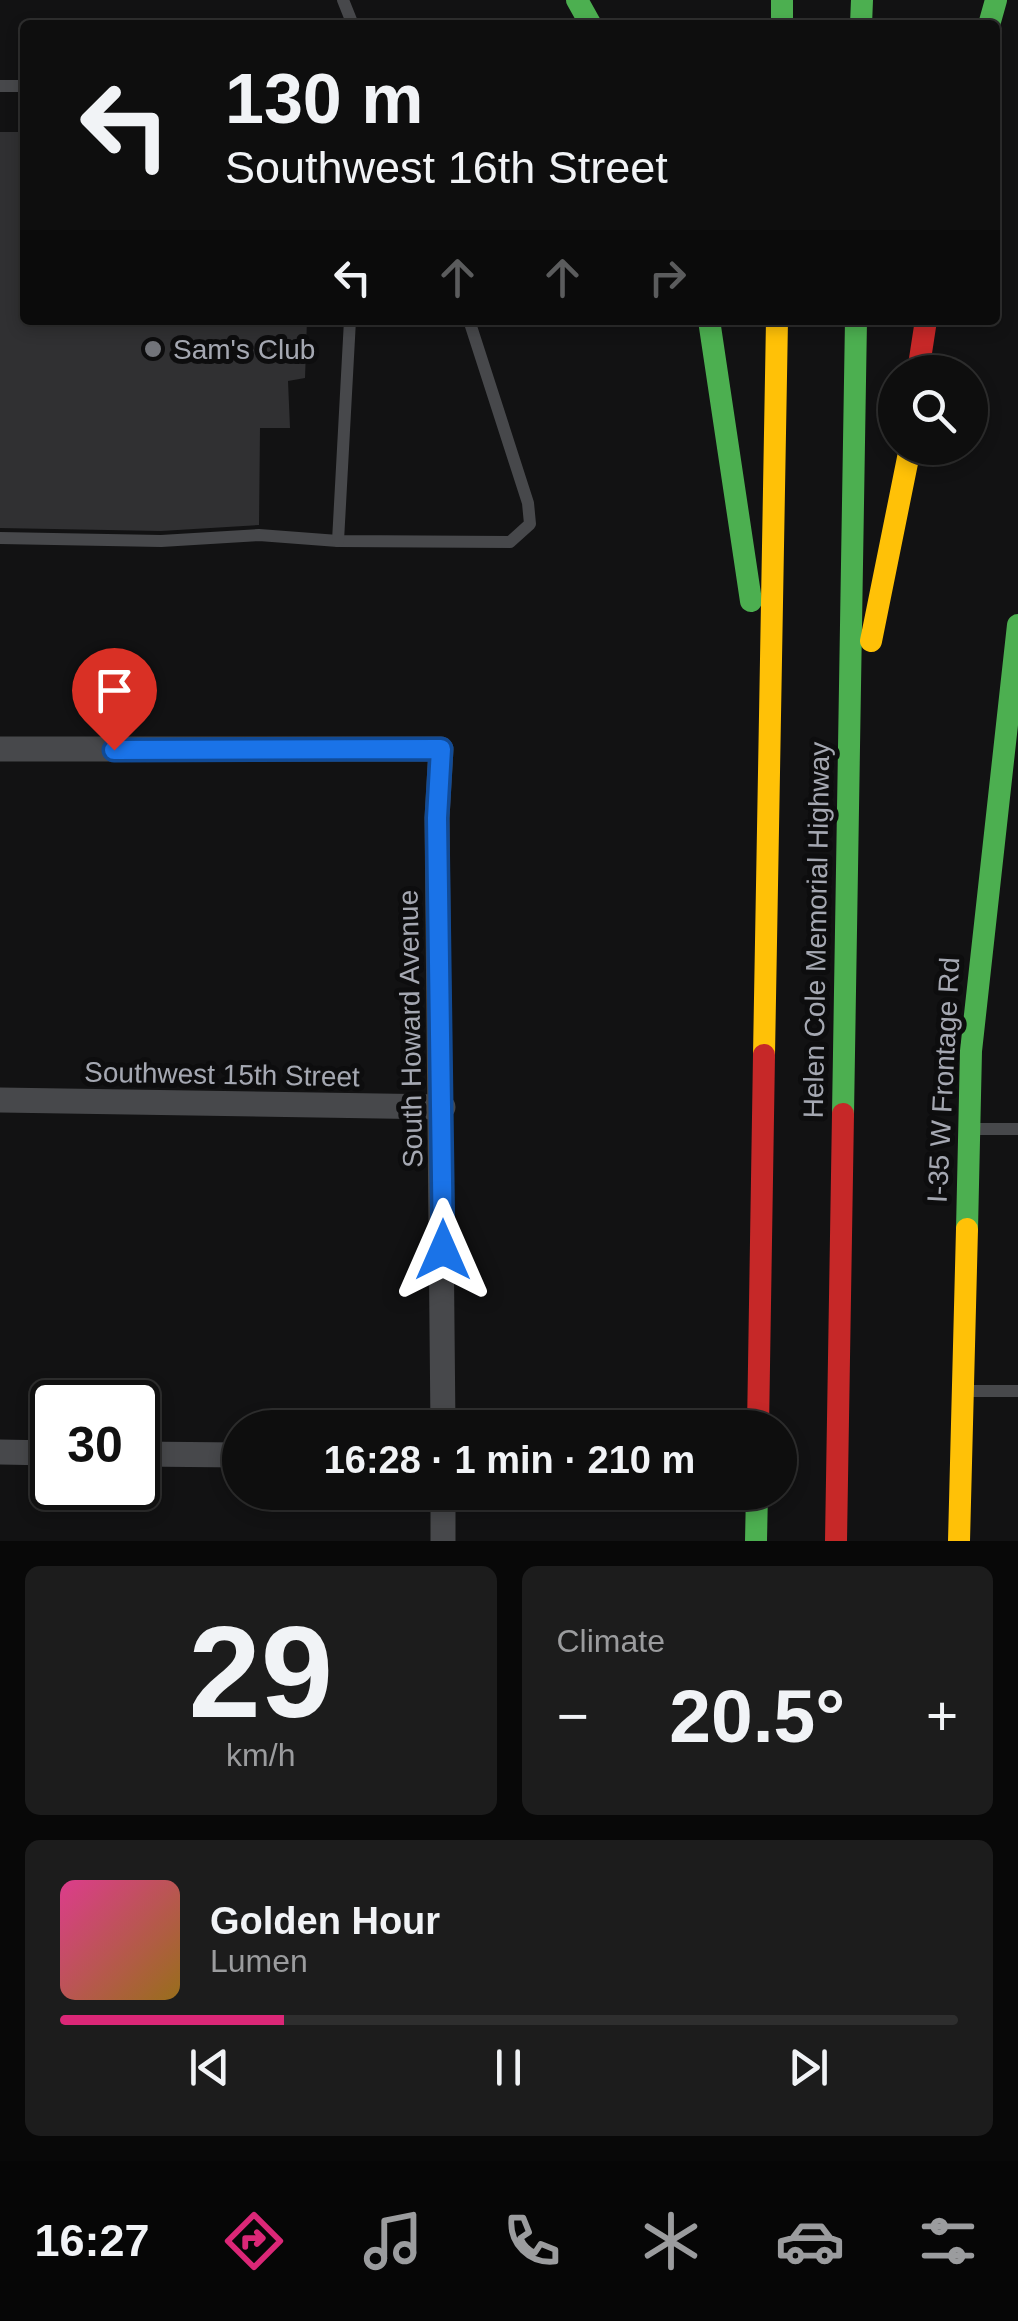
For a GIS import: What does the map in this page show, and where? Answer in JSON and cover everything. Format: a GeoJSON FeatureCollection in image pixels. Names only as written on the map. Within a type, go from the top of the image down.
{"type":"FeatureCollection","features":[{"type":"Feature","properties":{"kind":"main road"},"geometry":{"type":"LineString","coordinates":[[710,325],[770,726]]}},
{"type":"Feature","properties":{"kind":"main road","name":"Helen Cole Memorial Highway"},"geometry":{"type":"LineString","coordinates":[[758,1410],[777,325]]}},
{"type":"Feature","properties":{"kind":"main road","name":"Helen Cole Memorial Highway"},"geometry":{"type":"LineString","coordinates":[[836,1541],[856,325]]}},
{"type":"Feature","properties":{"kind":"main road"},"geometry":{"type":"LineString","coordinates":[[921,355],[925,325]]}},
{"type":"Feature","properties":{"kind":"main road"},"geometry":{"type":"LineString","coordinates":[[849,751],[907,465]]}},
{"type":"Feature","properties":{"kind":"main road","name":"I-35 W Frontage Rd"},"geometry":{"type":"LineString","coordinates":[[959,1541],[967,1128],[1012,732],[1018,625]]}},
{"type":"Feature","properties":{"kind":"main road"},"geometry":{"type":"LineString","coordinates":[[756,1541],[757,1510]]}},
{"type":"Feature","properties":{"kind":"street","name":"South Howard Avenue"},"geometry":{"type":"LineString","coordinates":[[0,749],[441,749],[437,818],[443,1410]]}},
{"type":"Feature","properties":{"kind":"street","name":"Southwest 15th Street"},"geometry":{"type":"LineString","coordinates":[[0,1100],[442,1107]]}},
{"type":"Feature","properties":{"kind":"street"},"geometry":{"type":"LineString","coordinates":[[0,1452],[30,1452]]}},
{"type":"Feature","properties":{"kind":"street"},"geometry":{"type":"LineString","coordinates":[[160,1454],[222,1455]]}},
{"type":"Feature","properties":{"kind":"street"},"geometry":{"type":"LineString","coordinates":[[443,1510],[443,1541]]}},
{"type":"Feature","properties":{"kind":"lane"},"geometry":{"type":"LineString","coordinates":[[338,541],[350,325]]}},
{"type":"Feature","properties":{"kind":"lane"},"geometry":{"type":"LineString","coordinates":[[0,538],[161,541],[258,535],[338,541],[510,542],[530,524],[528,503],[471,325]]}},
{"type":"Feature","properties":{"kind":"lane"},"geometry":{"type":"LineString","coordinates":[[967,1128],[1018,1130]]}},
{"type":"Feature","properties":{"kind":"lane"},"geometry":{"type":"LineString","coordinates":[[962,1391],[1018,1392]]}},
{"type":"Feature","properties":{"kind":"building","name":"Sam's Club"},"geometry":{"type":"Polygon","coordinates":[[[0,132],[20,132],[20,325],[307,325],[305,378],[288,381],[290,428],[260,428],[259,525],[161,531],[0,528],[0,132]]]}},
{"type":"Feature","properties":{"kind":"traffic: fast"},"geometry":{"type":"LineString","coordinates":[[577,0],[588,20]]}},
{"type":"Feature","properties":{"kind":"traffic: fast"},"geometry":{"type":"LineString","coordinates":[[782,0],[782,20]]}},
{"type":"Feature","properties":{"kind":"traffic: fast"},"geometry":{"type":"LineString","coordinates":[[861,20],[862,0]]}},
{"type":"Feature","properties":{"kind":"traffic: fast"},"geometry":{"type":"LineString","coordinates":[[990,20],[996,0]]}},
{"type":"Feature","properties":{"kind":"traffic: fast"},"geometry":{"type":"LineString","coordinates":[[710,325],[751,601]]}},
{"type":"Feature","properties":{"kind":"traffic: fast"},"geometry":{"type":"LineString","coordinates":[[843,1114],[856,325]]}},
{"type":"Feature","properties":{"kind":"traffic: fast"},"geometry":{"type":"LineString","coordinates":[[967,1229],[971,1051],[1018,625]]}},
{"type":"Feature","properties":{"kind":"traffic: fast"},"geometry":{"type":"LineString","coordinates":[[756,1541],[757,1510]]}},
{"type":"Feature","properties":{"kind":"traffic: slow"},"geometry":{"type":"LineString","coordinates":[[764,1055],[777,325]]}},
{"type":"Feature","properties":{"kind":"traffic: slow"},"geometry":{"type":"LineString","coordinates":[[871,641],[907,465]]}},
{"type":"Feature","properties":{"kind":"traffic: slow"},"geometry":{"type":"LineString","coordinates":[[959,1541],[967,1229]]}},
{"type":"Feature","properties":{"kind":"traffic: jam"},"geometry":{"type":"LineString","coordinates":[[921,355],[925,325]]}},
{"type":"Feature","properties":{"kind":"traffic: jam"},"geometry":{"type":"LineString","coordinates":[[758,1410],[764,1055]]}},
{"type":"Feature","properties":{"kind":"traffic: jam"},"geometry":{"type":"LineString","coordinates":[[836,1541],[843,1114]]}},
{"type":"Feature","properties":{"kind":"place","name":"Sam's Club"},"geometry":{"type":"Point","coordinates":[153,349]}},
{"type":"Feature","properties":{"kind":"route"},"geometry":{"type":"LineString","coordinates":[[114,750],[441,749],[437,818],[443,1250]]}}]}
